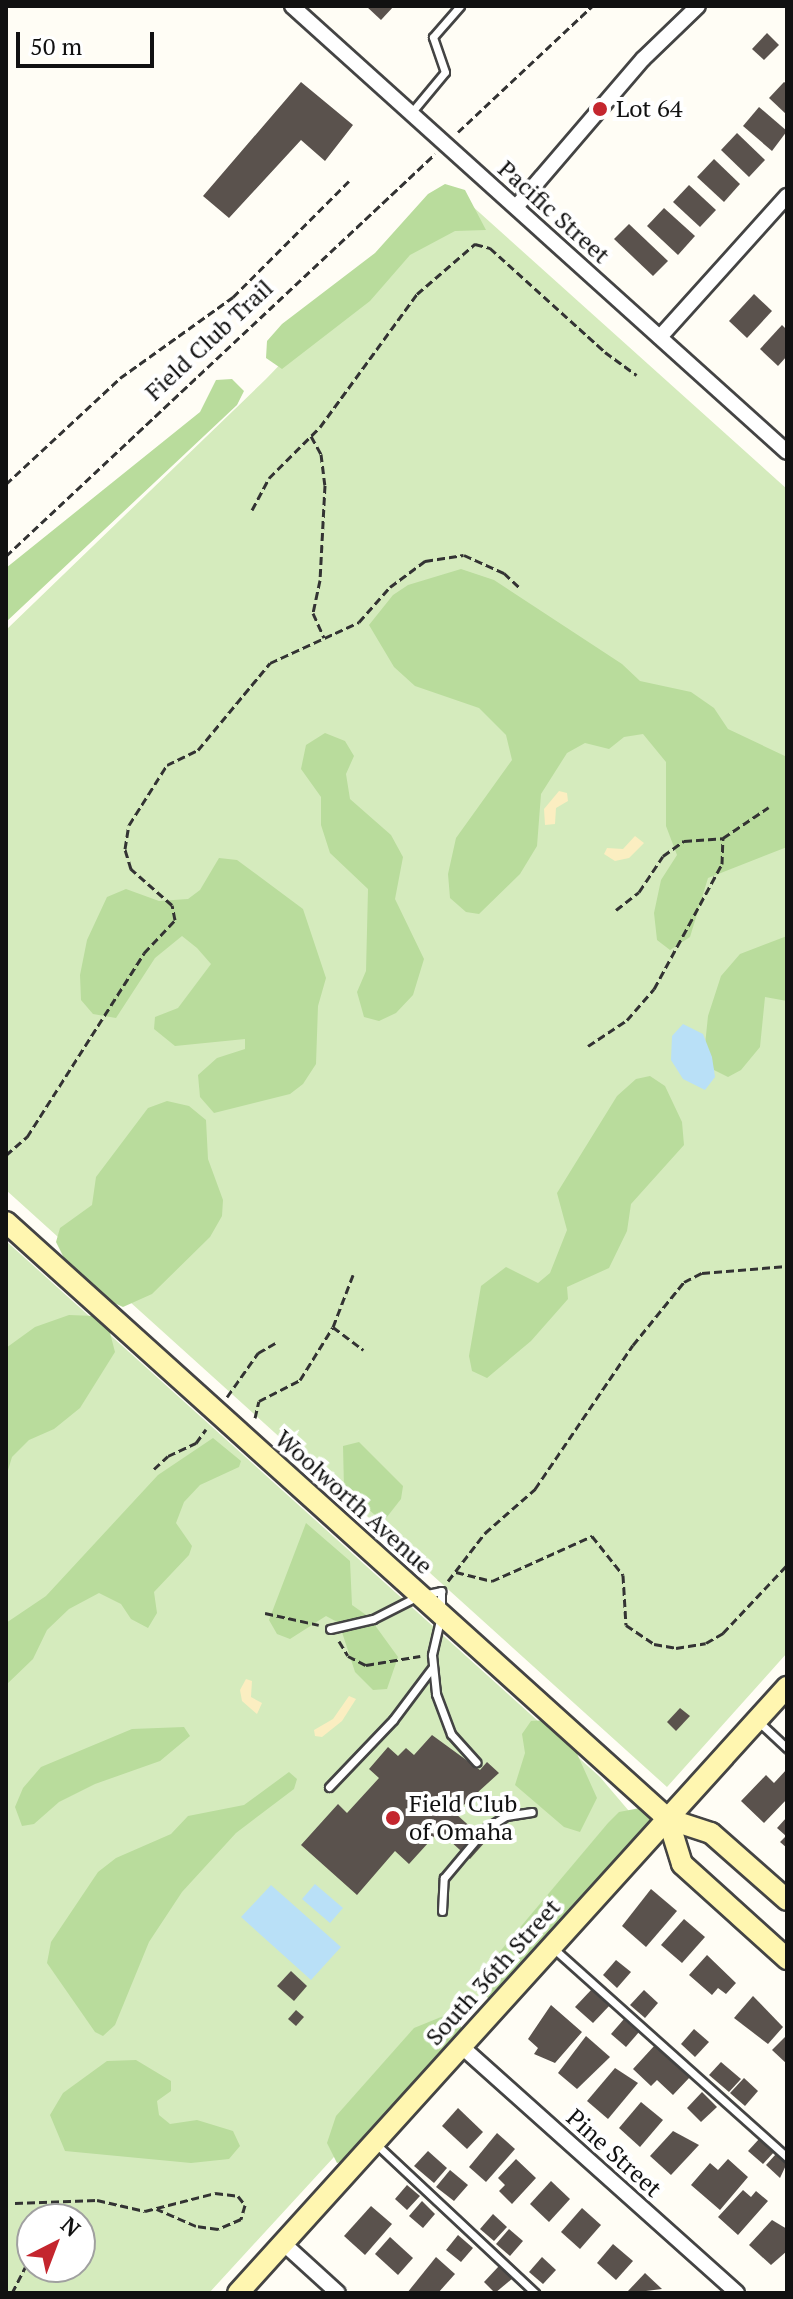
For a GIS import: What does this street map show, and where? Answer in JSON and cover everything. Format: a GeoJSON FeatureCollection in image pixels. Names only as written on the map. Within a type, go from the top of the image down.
{"type":"FeatureCollection","features":[{"type":"Feature","properties":{"kind":"street","name":"Pacific Street"},"geometry":{"type":"LineString","coordinates":[[292,6],[787,452]]}},
{"type":"Feature","properties":{"kind":"street"},"geometry":{"type":"LineString","coordinates":[[516,207],[643,59],[698,6]]}},
{"type":"Feature","properties":{"kind":"street"},"geometry":{"type":"LineString","coordinates":[[660,337],[787,196]]}},
{"type":"Feature","properties":{"kind":"street","name":"Woolworth Avenue"},"geometry":{"type":"LineString","coordinates":[[6,1222],[668,1819],[711,1833],[787,1900]]}},
{"type":"Feature","properties":{"kind":"street","name":"South 36th Street"},"geometry":{"type":"LineString","coordinates":[[238,2293],[787,1687]]}},
{"type":"Feature","properties":{"kind":"street"},"geometry":{"type":"LineString","coordinates":[[668,1819],[682,1864],[787,1959]]}},
{"type":"Feature","properties":{"kind":"street","name":"Pine Street"},"geometry":{"type":"LineString","coordinates":[[461,2046],[737,2293]]}},
{"type":"Feature","properties":{"kind":"street"},"geometry":{"type":"LineString","coordinates":[[283,2243],[338,2293]]}},
{"type":"Feature","properties":{"kind":"lane"},"geometry":{"type":"LineString","coordinates":[[411,113],[445,72],[433,37],[460,6]]}},
{"type":"Feature","properties":{"kind":"lane"},"geometry":{"type":"LineString","coordinates":[[330,1629],[373,1619],[418,1596],[441,1591],[441,1617],[432,1668],[444,1718],[476,1762]]}},
{"type":"Feature","properties":{"kind":"lane"},"geometry":{"type":"LineString","coordinates":[[329,1787],[393,1720],[432,1668]]}},
{"type":"Feature","properties":{"kind":"lane"},"geometry":{"type":"LineString","coordinates":[[757,1720],[787,1748]]}},
{"type":"Feature","properties":{"kind":"lane"},"geometry":{"type":"LineString","coordinates":[[442,1911],[444,1878],[485,1829],[506,1816],[532,1812]]}},
{"type":"Feature","properties":{"kind":"lane"},"geometry":{"type":"LineString","coordinates":[[552,1947],[787,2157]]}},
{"type":"Feature","properties":{"kind":"lane"},"geometry":{"type":"LineString","coordinates":[[374,2142],[535,2293]]}},
{"type":"Feature","properties":{"kind":"path"},"geometry":{"type":"LineString","coordinates":[[453,136],[592,6]]}},
{"type":"Feature","properties":{"kind":"path","name":"Field Club Trail"},"geometry":{"type":"LineString","coordinates":[[6,556],[438,151]]}},
{"type":"Feature","properties":{"kind":"path"},"geometry":{"type":"LineString","coordinates":[[6,484],[120,378],[233,297],[349,181]]}},
{"type":"Feature","properties":{"kind":"path"},"geometry":{"type":"LineString","coordinates":[[252,510],[269,478],[311,436],[417,294],[475,244],[490,248],[605,352],[637,375]]}},
{"type":"Feature","properties":{"kind":"path"},"geometry":{"type":"LineString","coordinates":[[311,436],[321,454],[325,485],[320,580],[313,613],[324,638]]}},
{"type":"Feature","properties":{"kind":"path"},"geometry":{"type":"LineString","coordinates":[[6,1155],[27,1137],[144,953],[175,920],[172,905],[137,876],[127,860],[129,825],[149,788],[167,765],[207,741],[270,663],[359,622],[407,573],[449,554],[492,566],[519,587]]}},
{"type":"Feature","properties":{"kind":"path"},"geometry":{"type":"LineString","coordinates":[[616,910],[639,892],[670,850],[698,836],[723,838],[769,807]]}},
{"type":"Feature","properties":{"kind":"path"},"geometry":{"type":"LineString","coordinates":[[588,1046],[627,1020],[654,989],[722,864],[723,838]]}},
{"type":"Feature","properties":{"kind":"path"},"geometry":{"type":"LineString","coordinates":[[441,1591],[485,1533],[535,1489],[633,1345],[684,1282],[702,1273],[787,1266]]}},
{"type":"Feature","properties":{"kind":"path"},"geometry":{"type":"LineString","coordinates":[[253,1422],[259,1401],[300,1380],[333,1327],[353,1275]]}},
{"type":"Feature","properties":{"kind":"path"},"geometry":{"type":"LineString","coordinates":[[333,1327],[363,1350]]}},
{"type":"Feature","properties":{"kind":"path"},"geometry":{"type":"LineString","coordinates":[[456,1571],[492,1581],[592,1536],[623,1575],[626,1625],[654,1644],[676,1648],[706,1643],[723,1633],[787,1565]]}},
{"type":"Feature","properties":{"kind":"path"},"geometry":{"type":"LineString","coordinates":[[265,1613],[330,1629],[348,1656],[366,1665],[432,1655]]}},
{"type":"Feature","properties":{"kind":"path"},"geometry":{"type":"LineString","coordinates":[[70,2203],[87,2199],[157,2209],[196,2226],[218,2229],[241,2219],[245,2205],[238,2196],[215,2193],[157,2209]]}},
{"type":"Feature","properties":{"kind":"green space"},"geometry":{"type":"Polygon","coordinates":[[[445,184],[465,190],[486,230],[455,231],[410,255],[370,301],[282,369],[266,358],[267,341],[282,324],[375,253],[428,194],[445,184]]]}},
{"type":"Feature","properties":{"kind":"green space"},"geometry":{"type":"Polygon","coordinates":[[[451,187],[787,489],[787,1653],[667,1787],[6,1190],[6,630],[266,379],[451,187]]]}},
{"type":"Feature","properties":{"kind":"green space"},"geometry":{"type":"Polygon","coordinates":[[[232,379],[244,391],[237,405],[6,622],[6,568],[200,412],[216,380],[232,379]]]}},
{"type":"Feature","properties":{"kind":"green space"},"geometry":{"type":"Polygon","coordinates":[[[461,569],[494,580],[622,664],[640,681],[691,692],[714,708],[728,729],[787,757],[787,847],[708,878],[690,937],[670,950],[657,940],[654,913],[661,880],[677,855],[666,826],[666,762],[643,734],[624,737],[609,749],[585,743],[567,753],[541,794],[537,846],[520,874],[479,914],[466,912],[450,898],[448,874],[456,838],[512,760],[506,735],[479,708],[415,686],[394,667],[369,625],[393,595],[408,585],[461,569]]]}},
{"type":"Feature","properties":{"kind":"green space"},"geometry":{"type":"Polygon","coordinates":[[[325,733],[345,741],[354,756],[346,774],[350,799],[391,835],[403,857],[395,899],[424,959],[413,995],[396,1013],[379,1021],[364,1017],[357,992],[366,971],[368,889],[330,853],[321,825],[321,797],[301,769],[306,745],[325,733]]]}},
{"type":"Feature","properties":{"kind":"green space"},"geometry":{"type":"Polygon","coordinates":[[[219,858],[237,860],[303,909],[326,978],[318,1006],[316,1064],[303,1084],[290,1094],[214,1113],[200,1097],[198,1075],[217,1058],[245,1049],[245,1039],[175,1046],[154,1029],[155,1017],[178,1008],[211,964],[197,948],[182,936],[155,958],[116,1018],[93,1014],[81,1000],[80,975],[87,940],[107,897],[126,889],[159,901],[188,899],[200,890],[219,858]]]}},
{"type":"Feature","properties":{"kind":"green space"},"geometry":{"type":"Polygon","coordinates":[[[787,936],[787,1001],[765,997],[760,1047],[741,1070],[728,1077],[714,1070],[705,1045],[708,1016],[721,976],[740,954],[787,936]]]}},
{"type":"Feature","properties":{"kind":"green space"},"geometry":{"type":"Polygon","coordinates":[[[650,1076],[665,1086],[682,1122],[684,1145],[631,1204],[627,1231],[609,1268],[567,1287],[568,1299],[531,1341],[487,1378],[472,1371],[469,1356],[481,1286],[506,1267],[538,1283],[550,1273],[567,1230],[557,1193],[617,1096],[636,1079],[650,1076]]]}},
{"type":"Feature","properties":{"kind":"green space"},"geometry":{"type":"Polygon","coordinates":[[[167,1101],[189,1106],[206,1120],[208,1159],[223,1200],[222,1216],[210,1237],[152,1294],[123,1307],[103,1298],[65,1260],[56,1242],[60,1228],[92,1205],[96,1177],[148,1108],[167,1101]]]}},
{"type":"Feature","properties":{"kind":"green space"},"geometry":{"type":"Polygon","coordinates":[[[6,1241],[600,1777],[640,1824],[209,2293],[6,2293],[6,1241]]]}},
{"type":"Feature","properties":{"kind":"green space"},"geometry":{"type":"Polygon","coordinates":[[[69,1315],[94,1316],[109,1329],[115,1352],[80,1408],[54,1429],[29,1440],[12,1457],[6,1477],[6,1348],[35,1327],[69,1315]]]}},
{"type":"Feature","properties":{"kind":"green space"},"geometry":{"type":"Polygon","coordinates":[[[213,1438],[241,1461],[239,1467],[200,1485],[184,1502],[176,1523],[192,1546],[189,1555],[154,1592],[157,1613],[148,1628],[131,1619],[121,1604],[99,1593],[69,1609],[47,1630],[33,1659],[6,1685],[6,1623],[46,1596],[158,1475],[213,1438]]]}},
{"type":"Feature","properties":{"kind":"green space"},"geometry":{"type":"Polygon","coordinates":[[[359,1442],[403,1486],[401,1499],[383,1522],[344,1488],[343,1446],[359,1442]]]}},
{"type":"Feature","properties":{"kind":"green space"},"geometry":{"type":"Polygon","coordinates":[[[306,1523],[350,1561],[352,1605],[369,1617],[398,1657],[387,1689],[373,1690],[355,1672],[339,1623],[326,1616],[290,1639],[277,1634],[269,1620],[306,1523]]]}},
{"type":"Feature","properties":{"kind":"green space"},"geometry":{"type":"Polygon","coordinates":[[[547,1720],[574,1747],[597,1798],[580,1832],[564,1827],[515,1785],[525,1753],[522,1734],[531,1721],[547,1720]]]}},
{"type":"Feature","properties":{"kind":"green space"},"geometry":{"type":"Polygon","coordinates":[[[184,1727],[190,1736],[160,1761],[95,1784],[59,1802],[34,1824],[22,1826],[15,1807],[23,1788],[41,1767],[132,1729],[184,1727]]]}},
{"type":"Feature","properties":{"kind":"green space"},"geometry":{"type":"Polygon","coordinates":[[[289,1772],[297,1779],[294,1789],[236,1833],[182,1892],[149,1942],[115,2025],[103,2036],[95,2032],[47,1963],[51,1942],[98,1872],[116,1858],[171,1834],[188,1816],[244,1805],[289,1772]]]}},
{"type":"Feature","properties":{"kind":"green space"},"geometry":{"type":"Polygon","coordinates":[[[640,1808],[652,1815],[655,1827],[503,1994],[488,1998],[479,1988],[491,1962],[608,1823],[619,1812],[640,1808]]]}},
{"type":"Feature","properties":{"kind":"green space"},"geometry":{"type":"Polygon","coordinates":[[[446,2015],[456,2018],[465,2034],[347,2160],[337,2163],[327,2143],[336,2116],[414,2028],[446,2015]]]}},
{"type":"Feature","properties":{"kind":"green space"},"geometry":{"type":"Polygon","coordinates":[[[136,2060],[171,2081],[171,2091],[157,2101],[159,2115],[170,2124],[197,2120],[233,2131],[240,2146],[229,2159],[191,2163],[65,2151],[50,2115],[63,2093],[107,2061],[136,2060]]]}},
{"type":"Feature","properties":{"kind":"sand"},"geometry":{"type":"Polygon","coordinates":[[[559,791],[567,793],[568,801],[556,808],[555,824],[545,825],[544,809],[559,791]]]}},
{"type":"Feature","properties":{"kind":"sand"},"geometry":{"type":"Polygon","coordinates":[[[635,836],[644,843],[629,858],[615,861],[604,854],[607,848],[623,849],[635,836]]]}},
{"type":"Feature","properties":{"kind":"sand"},"geometry":{"type":"Polygon","coordinates":[[[246,1679],[252,1681],[251,1697],[262,1703],[257,1714],[242,1701],[240,1690],[246,1679]]]}},
{"type":"Feature","properties":{"kind":"sand"},"geometry":{"type":"Polygon","coordinates":[[[349,1696],[356,1699],[342,1721],[322,1737],[315,1736],[314,1730],[333,1719],[349,1696]]]}},
{"type":"Feature","properties":{"kind":"water"},"geometry":{"type":"Polygon","coordinates":[[[683,1024],[703,1034],[712,1057],[715,1077],[705,1090],[683,1079],[671,1060],[672,1036],[683,1024]]]}},
{"type":"Feature","properties":{"kind":"water"},"geometry":{"type":"Polygon","coordinates":[[[315,1884],[343,1908],[330,1923],[302,1899],[315,1884]]]}},
{"type":"Feature","properties":{"kind":"water"},"geometry":{"type":"Polygon","coordinates":[[[271,1885],[341,1947],[311,1980],[241,1917],[271,1885]]]}},
{"type":"Feature","properties":{"kind":"building"},"geometry":{"type":"Polygon","coordinates":[[[366,6],[394,6],[381,20],[366,6]]]}},
{"type":"Feature","properties":{"kind":"building"},"geometry":{"type":"Polygon","coordinates":[[[767,33],[779,45],[764,60],[752,49],[767,33]]]}},
{"type":"Feature","properties":{"kind":"building"},"geometry":{"type":"Polygon","coordinates":[[[301,82],[353,125],[325,161],[301,140],[229,218],[203,196],[301,82]]]}},
{"type":"Feature","properties":{"kind":"building"},"geometry":{"type":"Polygon","coordinates":[[[784,82],[787,84],[787,115],[769,98],[784,82]]]}},
{"type":"Feature","properties":{"kind":"building"},"geometry":{"type":"Polygon","coordinates":[[[759,107],[787,131],[772,151],[743,126],[759,107]]]}},
{"type":"Feature","properties":{"kind":"building"},"geometry":{"type":"Polygon","coordinates":[[[737,133],[765,160],[749,177],[721,150],[737,133]]]}},
{"type":"Feature","properties":{"kind":"building"},"geometry":{"type":"Polygon","coordinates":[[[714,159],[740,184],[724,202],[697,177],[714,159]]]}},
{"type":"Feature","properties":{"kind":"building"},"geometry":{"type":"Polygon","coordinates":[[[689,185],[716,210],[700,227],[673,202],[689,185]]]}},
{"type":"Feature","properties":{"kind":"building"},"geometry":{"type":"Polygon","coordinates":[[[664,208],[695,236],[678,255],[647,226],[664,208]]]}},
{"type":"Feature","properties":{"kind":"building"},"geometry":{"type":"Polygon","coordinates":[[[629,224],[668,261],[653,276],[614,239],[629,224]]]}},
{"type":"Feature","properties":{"kind":"building"},"geometry":{"type":"Polygon","coordinates":[[[754,294],[772,311],[747,338],[729,321],[754,294]]]}},
{"type":"Feature","properties":{"kind":"building"},"geometry":{"type":"Polygon","coordinates":[[[782,325],[787,330],[787,356],[778,366],[760,349],[782,325]]]}},
{"type":"Feature","properties":{"kind":"building"},"geometry":{"type":"Polygon","coordinates":[[[680,1708],[690,1716],[676,1731],[667,1722],[680,1708]]]}},
{"type":"Feature","properties":{"kind":"building","name":"Field Club of Omaha"},"geometry":{"type":"Polygon","coordinates":[[[432,1735],[480,1770],[487,1762],[499,1773],[455,1813],[486,1841],[470,1859],[439,1831],[409,1864],[395,1851],[357,1895],[301,1845],[338,1804],[347,1813],[379,1778],[369,1769],[388,1747],[398,1756],[406,1748],[414,1755],[432,1735]]]}},
{"type":"Feature","properties":{"kind":"building"},"geometry":{"type":"Polygon","coordinates":[[[787,1769],[787,1799],[764,1823],[741,1801],[766,1775],[774,1783],[787,1769]]]}},
{"type":"Feature","properties":{"kind":"building"},"geometry":{"type":"Polygon","coordinates":[[[787,1817],[787,1848],[780,1842],[786,1836],[777,1828],[787,1817]]]}},
{"type":"Feature","properties":{"kind":"building"},"geometry":{"type":"Polygon","coordinates":[[[651,1889],[677,1911],[646,1947],[622,1926],[651,1889]]]}},
{"type":"Feature","properties":{"kind":"building"},"geometry":{"type":"Polygon","coordinates":[[[684,1919],[705,1937],[682,1963],[661,1945],[684,1919]]]}},
{"type":"Feature","properties":{"kind":"building"},"geometry":{"type":"Polygon","coordinates":[[[707,1955],[736,1983],[726,1994],[718,1988],[712,1995],[689,1975],[707,1955]]]}},
{"type":"Feature","properties":{"kind":"building"},"geometry":{"type":"Polygon","coordinates":[[[616,1960],[631,1972],[617,1988],[603,1975],[616,1960]]]}},
{"type":"Feature","properties":{"kind":"building"},"geometry":{"type":"Polygon","coordinates":[[[291,1971],[307,1986],[294,2001],[277,1986],[291,1971]]]}},
{"type":"Feature","properties":{"kind":"building"},"geometry":{"type":"Polygon","coordinates":[[[592,1989],[610,2005],[593,2023],[575,2007],[592,1989]]]}},
{"type":"Feature","properties":{"kind":"building"},"geometry":{"type":"Polygon","coordinates":[[[644,1990],[658,2003],[645,2018],[630,2005],[644,1990]]]}},
{"type":"Feature","properties":{"kind":"building"},"geometry":{"type":"Polygon","coordinates":[[[753,1996],[783,2027],[768,2044],[734,2018],[753,1996]]]}},
{"type":"Feature","properties":{"kind":"building"},"geometry":{"type":"Polygon","coordinates":[[[551,2005],[582,2032],[555,2063],[534,2054],[538,2048],[528,2039],[551,2005]]]}},
{"type":"Feature","properties":{"kind":"building"},"geometry":{"type":"Polygon","coordinates":[[[296,2010],[304,2017],[296,2026],[288,2019],[296,2010]]]}},
{"type":"Feature","properties":{"kind":"building"},"geometry":{"type":"Polygon","coordinates":[[[624,2019],[639,2032],[626,2047],[611,2034],[624,2019]]]}},
{"type":"Feature","properties":{"kind":"building"},"geometry":{"type":"Polygon","coordinates":[[[694,2029],[709,2042],[695,2057],[681,2044],[694,2029]]]}},
{"type":"Feature","properties":{"kind":"building"},"geometry":{"type":"Polygon","coordinates":[[[787,2035],[787,2064],[772,2050],[787,2035]]]}},
{"type":"Feature","properties":{"kind":"building"},"geometry":{"type":"Polygon","coordinates":[[[586,2036],[610,2057],[577,2089],[558,2073],[586,2036]]]}},
{"type":"Feature","properties":{"kind":"building"},"geometry":{"type":"Polygon","coordinates":[[[655,2045],[690,2077],[673,2095],[657,2080],[651,2086],[633,2069],[655,2045]]]}},
{"type":"Feature","properties":{"kind":"building"},"geometry":{"type":"Polygon","coordinates":[[[721,2062],[741,2079],[729,2092],[709,2075],[721,2062]]]}},
{"type":"Feature","properties":{"kind":"building"},"geometry":{"type":"Polygon","coordinates":[[[615,2068],[638,2083],[608,2119],[587,2101],[615,2068]]]}},
{"type":"Feature","properties":{"kind":"building"},"geometry":{"type":"Polygon","coordinates":[[[744,2078],[758,2091],[745,2106],[730,2093],[744,2078]]]}},
{"type":"Feature","properties":{"kind":"building"},"geometry":{"type":"Polygon","coordinates":[[[702,2092],[717,2107],[701,2122],[687,2108],[702,2092]]]}},
{"type":"Feature","properties":{"kind":"building"},"geometry":{"type":"Polygon","coordinates":[[[641,2102],[663,2120],[640,2147],[619,2128],[641,2102]]]}},
{"type":"Feature","properties":{"kind":"building"},"geometry":{"type":"Polygon","coordinates":[[[458,2108],[483,2132],[467,2149],[442,2126],[458,2108]]]}},
{"type":"Feature","properties":{"kind":"building"},"geometry":{"type":"Polygon","coordinates":[[[673,2131],[699,2145],[671,2175],[650,2156],[673,2131]]]}},
{"type":"Feature","properties":{"kind":"building"},"geometry":{"type":"Polygon","coordinates":[[[497,2133],[515,2149],[486,2182],[469,2167],[497,2133]]]}},
{"type":"Feature","properties":{"kind":"building"},"geometry":{"type":"Polygon","coordinates":[[[760,2138],[775,2151],[763,2164],[748,2151],[760,2138]]]}},
{"type":"Feature","properties":{"kind":"building"},"geometry":{"type":"Polygon","coordinates":[[[428,2151],[447,2168],[434,2183],[414,2166],[428,2151]]]}},
{"type":"Feature","properties":{"kind":"building"},"geometry":{"type":"Polygon","coordinates":[[[776,2154],[787,2163],[780,2178],[766,2165],[776,2154]]]}},
{"type":"Feature","properties":{"kind":"building"},"geometry":{"type":"Polygon","coordinates":[[[516,2159],[536,2178],[512,2204],[499,2191],[505,2185],[498,2178],[516,2159]]]}},
{"type":"Feature","properties":{"kind":"building"},"geometry":{"type":"Polygon","coordinates":[[[728,2159],[748,2177],[720,2210],[691,2185],[710,2163],[718,2170],[728,2159]]]}},
{"type":"Feature","properties":{"kind":"building"},"geometry":{"type":"Polygon","coordinates":[[[450,2170],[468,2185],[454,2201],[436,2187],[450,2170]]]}},
{"type":"Feature","properties":{"kind":"building"},"geometry":{"type":"Polygon","coordinates":[[[551,2181],[570,2199],[549,2222],[530,2204],[551,2181]]]}},
{"type":"Feature","properties":{"kind":"building"},"geometry":{"type":"Polygon","coordinates":[[[407,2185],[420,2196],[407,2210],[395,2199],[407,2185]]]}},
{"type":"Feature","properties":{"kind":"building"},"geometry":{"type":"Polygon","coordinates":[[[743,2190],[751,2197],[756,2191],[768,2201],[738,2235],[718,2217],[743,2190]]]}},
{"type":"Feature","properties":{"kind":"building"},"geometry":{"type":"Polygon","coordinates":[[[422,2201],[435,2214],[423,2228],[409,2216],[422,2201]]]}},
{"type":"Feature","properties":{"kind":"building"},"geometry":{"type":"Polygon","coordinates":[[[371,2206],[392,2224],[365,2255],[344,2236],[371,2206]]]}},
{"type":"Feature","properties":{"kind":"building"},"geometry":{"type":"Polygon","coordinates":[[[582,2208],[601,2225],[580,2249],[561,2232],[582,2208]]]}},
{"type":"Feature","properties":{"kind":"building"},"geometry":{"type":"Polygon","coordinates":[[[493,2214],[507,2227],[494,2241],[480,2229],[493,2214]]]}},
{"type":"Feature","properties":{"kind":"building"},"geometry":{"type":"Polygon","coordinates":[[[772,2220],[787,2229],[787,2251],[771,2265],[749,2245],[772,2220]]]}},
{"type":"Feature","properties":{"kind":"building"},"geometry":{"type":"Polygon","coordinates":[[[509,2229],[523,2241],[510,2256],[496,2244],[509,2229]]]}},
{"type":"Feature","properties":{"kind":"building"},"geometry":{"type":"Polygon","coordinates":[[[458,2235],[473,2248],[461,2262],[446,2250],[458,2235]]]}},
{"type":"Feature","properties":{"kind":"building"},"geometry":{"type":"Polygon","coordinates":[[[390,2237],[413,2258],[398,2275],[375,2254],[390,2237]]]}},
{"type":"Feature","properties":{"kind":"building"},"geometry":{"type":"Polygon","coordinates":[[[613,2244],[633,2261],[616,2280],[597,2263],[613,2244]]]}},
{"type":"Feature","properties":{"kind":"building"},"geometry":{"type":"Polygon","coordinates":[[[436,2257],[455,2274],[438,2293],[407,2293],[436,2257]]]}},
{"type":"Feature","properties":{"kind":"building"},"geometry":{"type":"Polygon","coordinates":[[[542,2257],[556,2270],[543,2284],[529,2272],[542,2257]]]}},
{"type":"Feature","properties":{"kind":"building"},"geometry":{"type":"Polygon","coordinates":[[[499,2266],[513,2278],[495,2293],[484,2282],[499,2266]]]}},
{"type":"Feature","properties":{"kind":"building"},"geometry":{"type":"Polygon","coordinates":[[[645,2273],[662,2289],[630,2293],[628,2291],[645,2273]]]}},
{"type":"Feature","properties":{"kind":"place","name":"Lot 64"},"geometry":{"type":"Point","coordinates":[600,109]}},
{"type":"Feature","properties":{"kind":"place","name":"Field Club of Omaha"},"geometry":{"type":"Point","coordinates":[393,1818]}}]}
